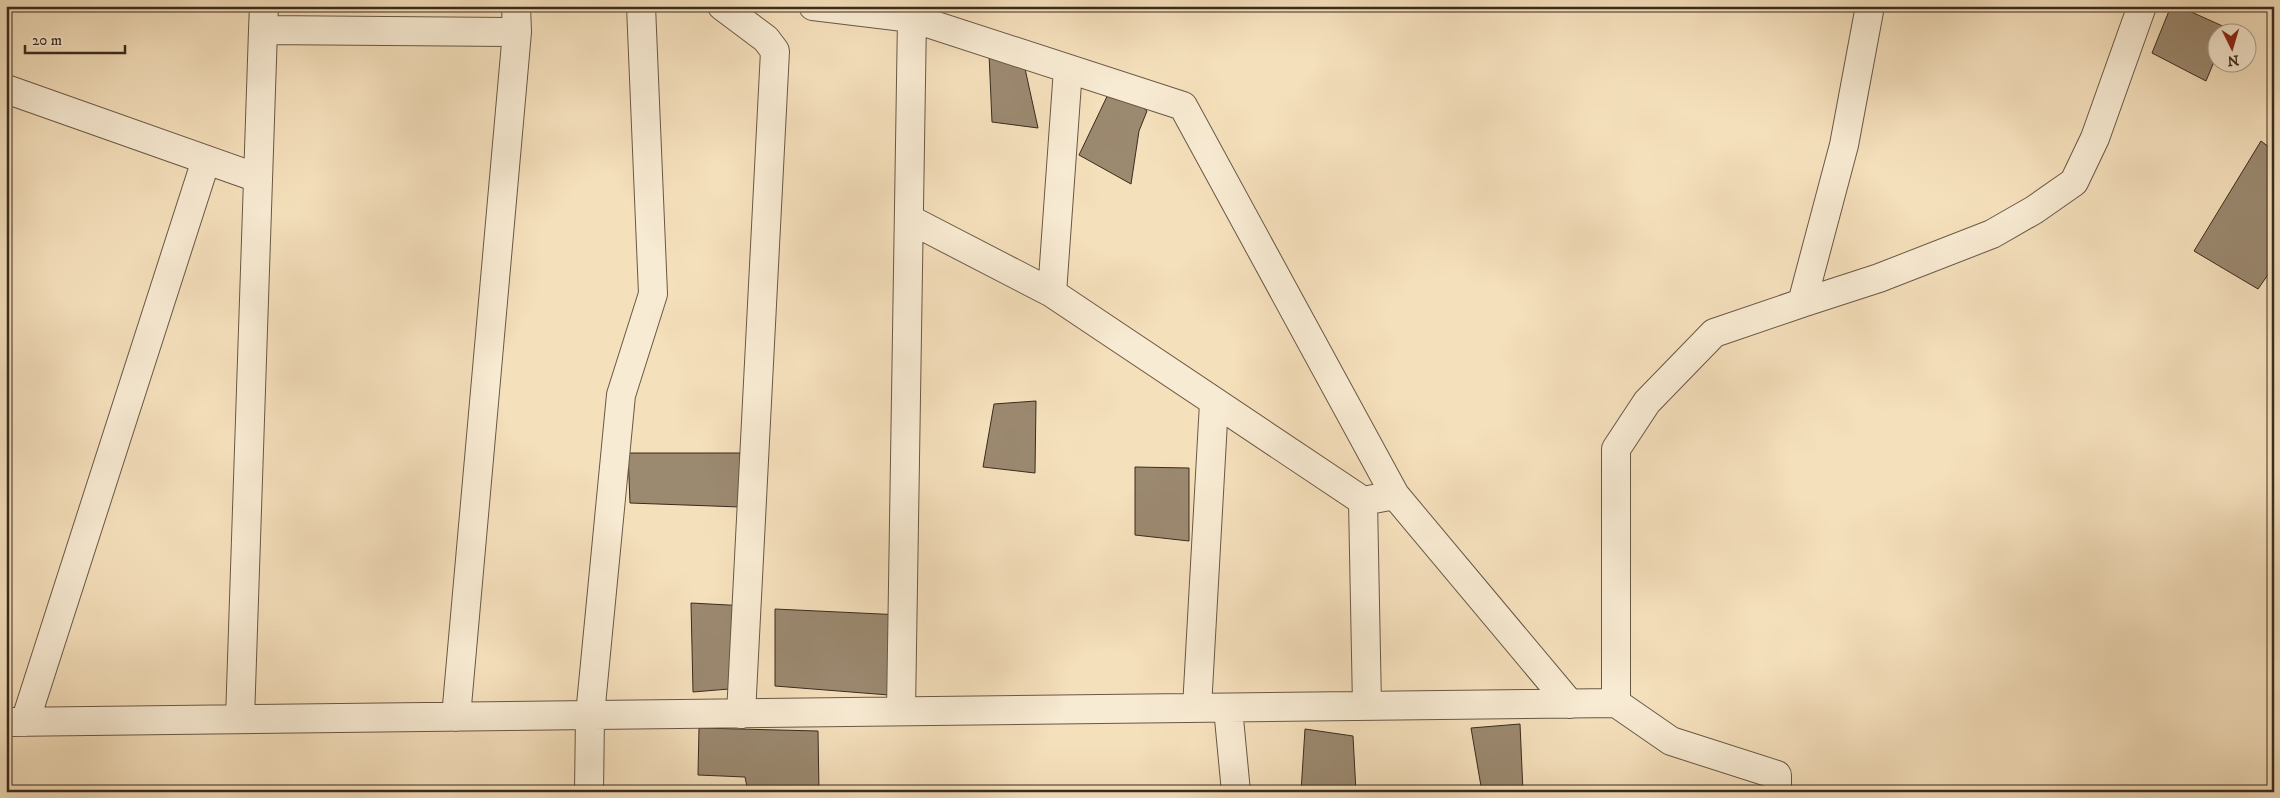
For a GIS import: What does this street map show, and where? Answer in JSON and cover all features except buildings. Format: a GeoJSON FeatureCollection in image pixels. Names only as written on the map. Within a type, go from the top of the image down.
{"type":"FeatureCollection","features":[{"type":"Feature","properties":{"kind":"street"},"geometry":{"type":"LineString","coordinates":[[589,792],[590,715],[621,395],[653,294],[641,6]]}},
{"type":"Feature","properties":{"kind":"street"},"geometry":{"type":"LineString","coordinates":[[722,6],[766,40],[775,51],[741,714]]}},
{"type":"Feature","properties":{"kind":"street"},"geometry":{"type":"LineString","coordinates":[[813,6],[912,18],[1183,106],[1395,495],[1570,704]]}},
{"type":"Feature","properties":{"kind":"street"},"geometry":{"type":"LineString","coordinates":[[1802,303],[1844,145],[1870,6]]}},
{"type":"Feature","properties":{"kind":"street"},"geometry":{"type":"LineString","coordinates":[[1616,703],[1616,450],[1647,402],[1714,333],[1880,278],[1992,234],[2034,210],[2074,182],[2096,138],[2142,6]]}},
{"type":"Feature","properties":{"kind":"street"},"geometry":{"type":"LineString","coordinates":[[240,719],[263,18],[517,19],[456,717]]}},
{"type":"Feature","properties":{"kind":"street"},"geometry":{"type":"LineString","coordinates":[[901,712],[912,18]]}},
{"type":"Feature","properties":{"kind":"street"},"geometry":{"type":"LineString","coordinates":[[1052,293],[1068,69]]}},
{"type":"Feature","properties":{"kind":"street"},"geometry":{"type":"LineString","coordinates":[[6,89],[258,178]]}},
{"type":"Feature","properties":{"kind":"street"},"geometry":{"type":"LineString","coordinates":[[206,160],[15,722],[1616,703],[1671,741],[1777,775],[1777,792]]}},
{"type":"Feature","properties":{"kind":"street"},"geometry":{"type":"LineString","coordinates":[[909,219],[1052,293],[1363,501],[1395,495]]}},
{"type":"Feature","properties":{"kind":"street"},"geometry":{"type":"LineString","coordinates":[[1197,708],[1214,403]]}},
{"type":"Feature","properties":{"kind":"street"},"geometry":{"type":"LineString","coordinates":[[1363,501],[1367,706]]}},
{"type":"Feature","properties":{"kind":"street"},"geometry":{"type":"LineString","coordinates":[[1228,708],[1236,792]]}}]}
